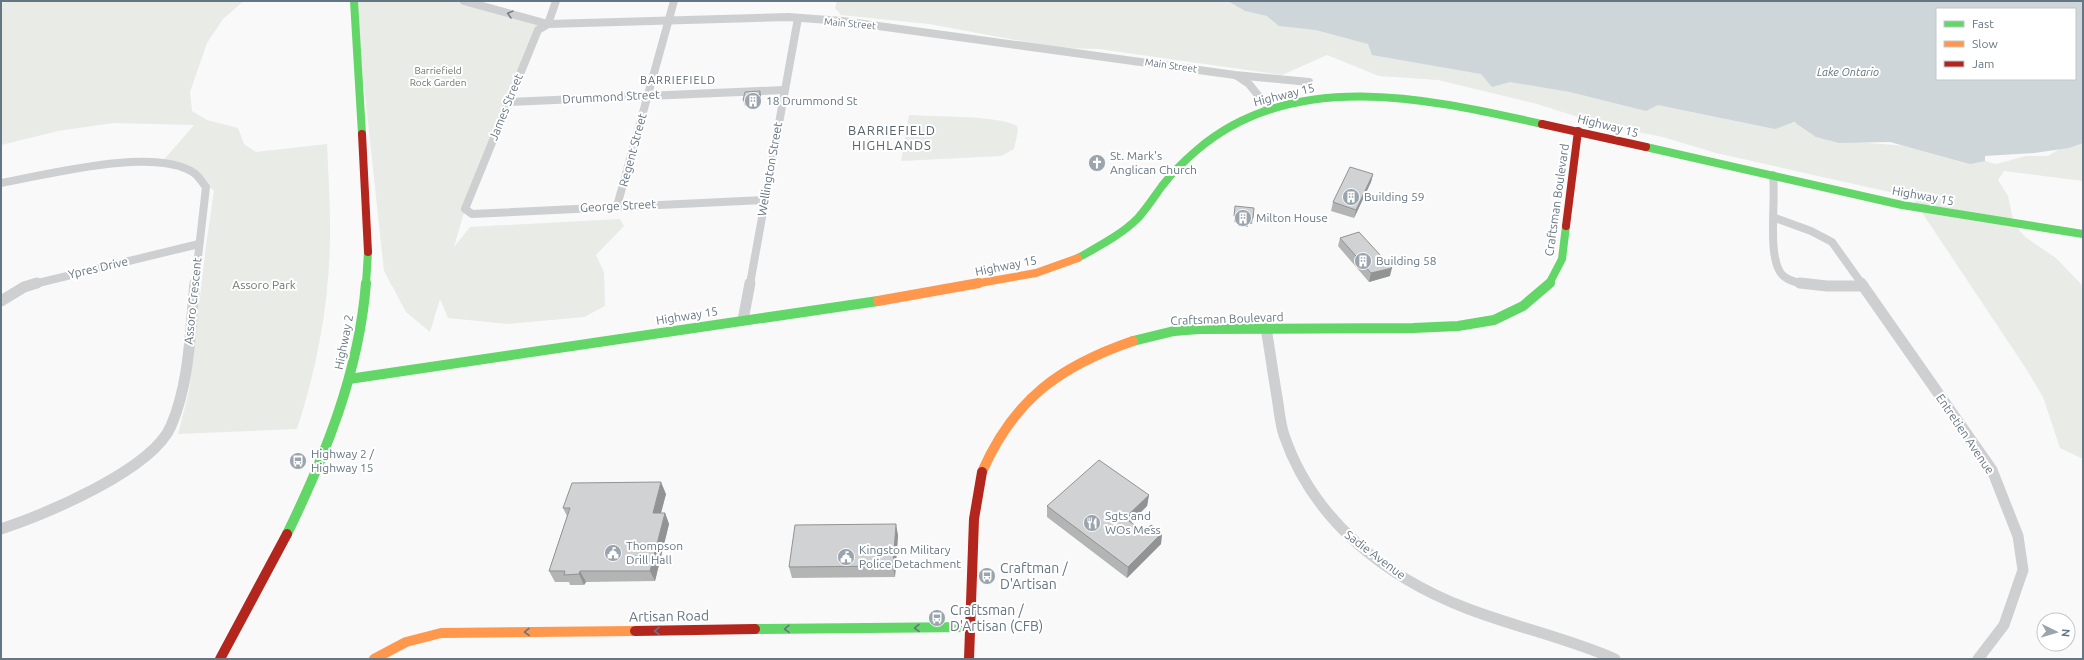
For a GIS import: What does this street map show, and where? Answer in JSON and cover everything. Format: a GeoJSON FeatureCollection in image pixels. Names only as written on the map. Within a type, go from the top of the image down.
{"type":"FeatureCollection","features":[{"type":"Feature","properties":{"kind":"main road","name":"Highway 2"},"geometry":{"type":"LineString","coordinates":[[220,659],[284,541],[313,477],[349,379],[354,360],[362,315],[368,249],[354,1]]}},
{"type":"Feature","properties":{"kind":"main road","name":"Highway 15"},"geometry":{"type":"LineString","coordinates":[[349,379],[742,320],[874,302],[1036,273],[1075,259],[1110,240],[1138,218],[1166,181],[1204,144],[1229,126],[1268,109],[1340,95],[1407,96],[1493,111],[1902,205],[2083,234]]}},
{"type":"Feature","properties":{"kind":"main road","name":"Craftsman Boulevard"},"geometry":{"type":"LineString","coordinates":[[969,659],[976,497],[988,459],[1002,432],[1022,406],[1044,385],[1076,364],[1112,347],[1174,332],[1266,328],[1458,326],[1494,320],[1523,306],[1550,283],[1562,259],[1578,131]]}},
{"type":"Feature","properties":{"kind":"main road","name":"Artisan Road"},"geometry":{"type":"LineString","coordinates":[[374,659],[398,645],[419,637],[441,633],[970,627]]}},
{"type":"Feature","properties":{"kind":"street","name":"Main Street"},"geometry":{"type":"LineString","coordinates":[[464,1],[548,24],[798,18],[891,27],[1235,74],[1309,82]]}},
{"type":"Feature","properties":{"kind":"street","name":"James Street"},"geometry":{"type":"LineString","coordinates":[[472,214],[465,209],[465,205],[538,30],[548,24],[556,1]]}},
{"type":"Feature","properties":{"kind":"street","name":"Regent Street"},"geometry":{"type":"LineString","coordinates":[[617,206],[674,1]]}},
{"type":"Feature","properties":{"kind":"street","name":"Wellington Street"},"geometry":{"type":"LineString","coordinates":[[742,320],[798,18]]}},
{"type":"Feature","properties":{"kind":"street"},"geometry":{"type":"LineString","coordinates":[[1235,74],[1249,84],[1268,109]]}},
{"type":"Feature","properties":{"kind":"street","name":"Drummond Street"},"geometry":{"type":"LineString","coordinates":[[509,102],[784,90]]}},
{"type":"Feature","properties":{"kind":"street","name":"Assoro Crescent"},"geometry":{"type":"LineString","coordinates":[[1,183],[118,162],[165,162],[194,173],[206,187],[183,392],[171,426],[164,439],[128,471],[37,517],[1,529]]}},
{"type":"Feature","properties":{"kind":"street"},"geometry":{"type":"LineString","coordinates":[[1773,175],[1775,218],[1774,258],[1779,271],[1791,280],[1805,284],[1863,286]]}},
{"type":"Feature","properties":{"kind":"street","name":"George Street"},"geometry":{"type":"LineString","coordinates":[[472,214],[764,200]]}},
{"type":"Feature","properties":{"kind":"street","name":"Entretien Avenue"},"geometry":{"type":"LineString","coordinates":[[1775,218],[1812,231],[1832,242],[1992,470],[2018,536],[2023,570],[2004,625],[1978,659]]}},
{"type":"Feature","properties":{"kind":"street","name":"Ypres Drive"},"geometry":{"type":"LineString","coordinates":[[1,301],[24,287],[57,277],[199,244]]}},
{"type":"Feature","properties":{"kind":"street","name":"Sadie Avenue"},"geometry":{"type":"LineString","coordinates":[[1266,328],[1283,434],[1302,480],[1323,512],[1356,544],[1395,574],[1439,596],[1467,608],[1594,649],[1615,659]]}},
{"type":"Feature","properties":{"kind":"green space","name":"Assoro Park"},"geometry":{"type":"Polygon","coordinates":[[[9,1],[244,1],[223,19],[207,43],[190,92],[192,111],[207,120],[238,128],[244,144],[256,152],[327,144],[330,249],[326,301],[312,378],[297,429],[178,434],[189,391],[206,245],[214,191],[200,177],[161,163],[194,125],[113,123],[58,131],[1,145],[1,3],[9,1]]]}},
{"type":"Feature","properties":{"kind":"green space","name":"Barriefield Rock Garden"},"geometry":{"type":"Polygon","coordinates":[[[355,1],[464,1],[548,24],[538,30],[465,209],[454,247],[470,227],[620,219],[624,226],[596,255],[604,272],[605,306],[584,317],[508,324],[448,318],[440,299],[430,332],[406,312],[384,271],[355,1]]]}},
{"type":"Feature","properties":{"kind":"green space"},"geometry":{"type":"Polygon","coordinates":[[[837,1],[1243,1],[1756,118],[1808,125],[1854,142],[1923,147],[1972,157],[1996,164],[2026,156],[2048,156],[2066,145],[2083,140],[2083,181],[2004,171],[1998,180],[2008,196],[2014,224],[2025,237],[2056,258],[2083,286],[2083,459],[2060,448],[2043,397],[2025,367],[1913,199],[1903,195],[1716,153],[1663,137],[1603,125],[1537,104],[1438,80],[1379,76],[1327,55],[1282,75],[1099,49],[1059,48],[929,24],[841,15],[835,8],[837,1]]]}},
{"type":"Feature","properties":{"kind":"green space"},"geometry":{"type":"Polygon","coordinates":[[[909,115],[981,118],[1008,122],[1017,126],[1018,130],[1014,149],[1001,156],[901,161],[909,115]]]}},
{"type":"Feature","properties":{"kind":"water","name":"Lake Ontario"},"geometry":{"type":"Polygon","coordinates":[[[1228,1],[2083,1],[2083,143],[2069,148],[2034,153],[1985,156],[1985,161],[1970,164],[1890,142],[1839,143],[1816,137],[1794,122],[1775,129],[1658,105],[1646,111],[1570,92],[1510,82],[1492,87],[1481,74],[1372,55],[1368,44],[1316,30],[1279,26],[1267,16],[1245,11],[1228,1]]]}},
{"type":"Feature","properties":{"kind":"building"},"geometry":{"type":"Polygon","coordinates":[[[760,91],[759,99],[743,100],[745,92],[760,91]]]}},
{"type":"Feature","properties":{"kind":"building","name":"Building 59"},"geometry":{"type":"Polygon","coordinates":[[[1350,167],[1373,174],[1356,210],[1333,202],[1350,167]]]}},
{"type":"Feature","properties":{"kind":"building"},"geometry":{"type":"Polygon","coordinates":[[[1235,206],[1254,208],[1253,218],[1249,218],[1249,222],[1239,220],[1239,217],[1234,216],[1235,206]]]}},
{"type":"Feature","properties":{"kind":"building"},"geometry":{"type":"Polygon","coordinates":[[[1359,232],[1392,268],[1371,273],[1340,238],[1359,232]]]}},
{"type":"Feature","properties":{"kind":"building","name":"Sgts and WOs Mess"},"geometry":{"type":"Polygon","coordinates":[[[1099,460],[1149,495],[1125,518],[1144,532],[1151,525],[1162,533],[1128,567],[1047,506],[1099,460]]]}},
{"type":"Feature","properties":{"kind":"building","name":"Thompson Drill Hall"},"geometry":{"type":"Polygon","coordinates":[[[661,482],[653,513],[665,513],[650,571],[580,571],[579,574],[564,575],[565,571],[549,571],[570,508],[563,508],[572,483],[661,482]]]}},
{"type":"Feature","properties":{"kind":"building","name":"Kingston Military Police Detachment"},"geometry":{"type":"Polygon","coordinates":[[[896,524],[893,566],[789,567],[795,525],[896,524]]]}},
{"type":"Feature","properties":{"kind":"traffic: fast"},"geometry":{"type":"LineString","coordinates":[[354,1],[362,134]]}},
{"type":"Feature","properties":{"kind":"traffic: fast"},"geometry":{"type":"LineString","coordinates":[[1078,258],[1110,240],[1138,218],[1169,177],[1204,144],[1242,120],[1282,105],[1325,97],[1368,96],[1413,99],[1457,106],[1542,124]]}},
{"type":"Feature","properties":{"kind":"traffic: fast"},"geometry":{"type":"LineString","coordinates":[[1646,147],[1902,205],[2083,234]]}},
{"type":"Feature","properties":{"kind":"traffic: fast"},"geometry":{"type":"LineString","coordinates":[[1133,341],[1174,331],[1199,329],[1413,328],[1458,326],[1494,320],[1523,306],[1550,283],[1562,259],[1566,226]]}},
{"type":"Feature","properties":{"kind":"traffic: fast"},"geometry":{"type":"LineString","coordinates":[[287,534],[328,443],[351,372],[361,324],[368,252]]}},
{"type":"Feature","properties":{"kind":"traffic: fast"},"geometry":{"type":"LineString","coordinates":[[349,379],[878,301]]}},
{"type":"Feature","properties":{"kind":"traffic: fast"},"geometry":{"type":"LineString","coordinates":[[755,629],[970,627]]}},
{"type":"Feature","properties":{"kind":"traffic: slow"},"geometry":{"type":"LineString","coordinates":[[878,301],[1036,273],[1078,258]]}},
{"type":"Feature","properties":{"kind":"traffic: slow"},"geometry":{"type":"LineString","coordinates":[[982,472],[993,448],[1006,426],[1041,388],[1062,373],[1085,360],[1133,341]]}},
{"type":"Feature","properties":{"kind":"traffic: slow"},"geometry":{"type":"LineString","coordinates":[[374,659],[406,642],[441,633],[635,631]]}},
{"type":"Feature","properties":{"kind":"traffic: jam"},"geometry":{"type":"LineString","coordinates":[[1542,124],[1646,147]]}},
{"type":"Feature","properties":{"kind":"traffic: jam"},"geometry":{"type":"LineString","coordinates":[[1566,226],[1578,131]]}},
{"type":"Feature","properties":{"kind":"traffic: jam"},"geometry":{"type":"LineString","coordinates":[[362,134],[368,252]]}},
{"type":"Feature","properties":{"kind":"traffic: jam"},"geometry":{"type":"LineString","coordinates":[[969,659],[974,519],[982,472]]}},
{"type":"Feature","properties":{"kind":"traffic: jam"},"geometry":{"type":"LineString","coordinates":[[220,659],[287,534]]}},
{"type":"Feature","properties":{"kind":"traffic: jam"},"geometry":{"type":"LineString","coordinates":[[635,631],[755,629]]}},
{"type":"Feature","properties":{"kind":"place","name":"18 Drummond St"},"geometry":{"type":"Point","coordinates":[753,101]}},
{"type":"Feature","properties":{"kind":"place","name":"St. Mark's Anglican Church"},"geometry":{"type":"Point","coordinates":[1097,163]}},
{"type":"Feature","properties":{"kind":"place","name":"Building 59"},"geometry":{"type":"Point","coordinates":[1351,197]}},
{"type":"Feature","properties":{"kind":"place","name":"Milton House"},"geometry":{"type":"Point","coordinates":[1243,218]}},
{"type":"Feature","properties":{"kind":"place","name":"Building 58"},"geometry":{"type":"Point","coordinates":[1363,261]}},
{"type":"Feature","properties":{"kind":"place","name":"Highway 2 / Highway 15"},"geometry":{"type":"Point","coordinates":[298,461]}},
{"type":"Feature","properties":{"kind":"place","name":"Sgts and WOs Mess"},"geometry":{"type":"Point","coordinates":[1092,523]}},
{"type":"Feature","properties":{"kind":"place","name":"Thompson Drill Hall"},"geometry":{"type":"Point","coordinates":[613,553]}},
{"type":"Feature","properties":{"kind":"place","name":"Kingston Military Police Detachment"},"geometry":{"type":"Point","coordinates":[846,557]}},
{"type":"Feature","properties":{"kind":"place","name":"Craftman / D'Artisan"},"geometry":{"type":"Point","coordinates":[987,576]}},
{"type":"Feature","properties":{"kind":"place","name":"Craftsman / D'Artisan (CFB)"},"geometry":{"type":"Point","coordinates":[937,618]}},
{"type":"Feature","properties":{"kind":"district","name":"BARRIEFIELD"},"geometry":{"type":"Point","coordinates":[678,80]}},
{"type":"Feature","properties":{"kind":"district","name":"BARRIEFIELD HIGHLANDS"},"geometry":{"type":"Point","coordinates":[892,138]}}]}
